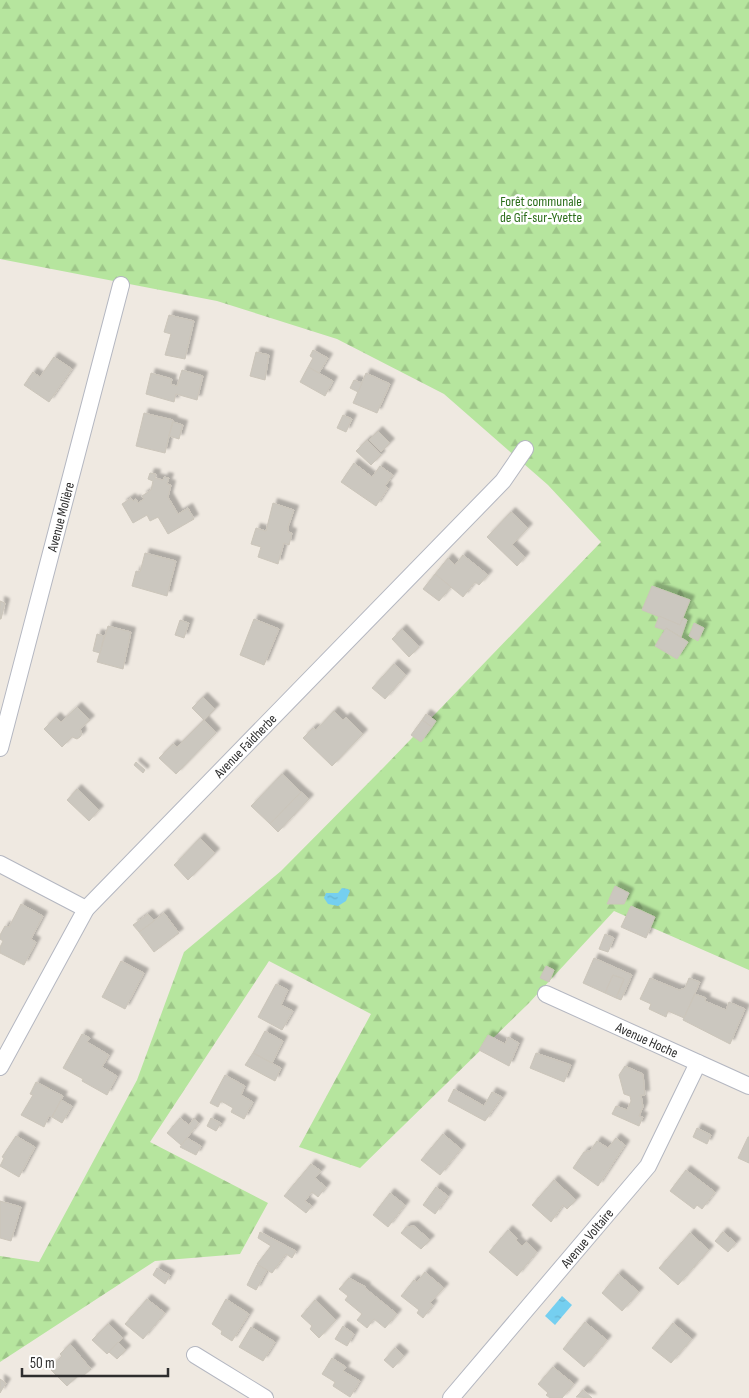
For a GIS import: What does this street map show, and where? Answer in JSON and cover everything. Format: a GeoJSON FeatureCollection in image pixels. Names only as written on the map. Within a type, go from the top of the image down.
{"type":"FeatureCollection","features":[{"type":"Feature","properties":{"kind":"street","name":"Avenue Molière"},"geometry":{"type":"LineString","coordinates":[[0,748],[121,285]]}},
{"type":"Feature","properties":{"kind":"street","name":"Avenue Faidherbe"},"geometry":{"type":"LineString","coordinates":[[0,1067],[86,909],[503,480],[525,449]]}},
{"type":"Feature","properties":{"kind":"street"},"geometry":{"type":"LineString","coordinates":[[0,864],[86,909]]}},
{"type":"Feature","properties":{"kind":"street","name":"Avenue Hoche"},"geometry":{"type":"LineString","coordinates":[[546,994],[749,1086]]}},
{"type":"Feature","properties":{"kind":"street","name":"Avenue Voltaire"},"geometry":{"type":"LineString","coordinates":[[451,1398],[648,1166],[698,1063]]}},
{"type":"Feature","properties":{"kind":"street"},"geometry":{"type":"LineString","coordinates":[[195,1355],[265,1398]]}},
{"type":"Feature","properties":{"kind":"green space","name":"Forêt communale de Gif-sur-Yvette"},"geometry":{"type":"Polygon","coordinates":[[[0,0],[749,0],[749,970],[614,911],[529,1003],[360,1168],[299,1147],[371,1014],[269,961],[150,1142],[268,1203],[240,1254],[155,1261],[0,1362],[0,1256],[39,1262],[137,1080],[184,952],[281,871],[601,542],[548,485],[444,394],[337,339],[217,301],[0,259],[0,0]]]}},
{"type":"Feature","properties":{"kind":"water"},"geometry":{"type":"Polygon","coordinates":[[[342,888],[350,891],[346,901],[338,906],[328,904],[324,898],[326,893],[338,893],[342,888]]]}},
{"type":"Feature","properties":{"kind":"water"},"geometry":{"type":"Polygon","coordinates":[[[562,1296],[572,1305],[555,1325],[545,1316],[562,1296]]]}},
{"type":"Feature","properties":{"kind":"building"},"geometry":{"type":"Polygon","coordinates":[[[169,315],[194,321],[185,359],[165,355],[171,334],[164,332],[169,315]]]}},
{"type":"Feature","properties":{"kind":"building"},"geometry":{"type":"Polygon","coordinates":[[[313,350],[328,358],[319,373],[308,367],[313,358],[310,356],[313,350]]]}},
{"type":"Feature","properties":{"kind":"building"},"geometry":{"type":"Polygon","coordinates":[[[256,352],[269,355],[265,380],[250,376],[256,352]]]}},
{"type":"Feature","properties":{"kind":"building"},"geometry":{"type":"Polygon","coordinates":[[[54,357],[72,369],[49,402],[24,385],[33,372],[40,377],[54,357]]]}},
{"type":"Feature","properties":{"kind":"building"},"geometry":{"type":"Polygon","coordinates":[[[308,367],[333,381],[325,396],[300,382],[308,367]]]}},
{"type":"Feature","properties":{"kind":"building"},"geometry":{"type":"Polygon","coordinates":[[[182,370],[203,376],[197,400],[176,394],[174,402],[146,394],[151,373],[172,379],[171,384],[177,386],[182,370]]]}},
{"type":"Feature","properties":{"kind":"building"},"geometry":{"type":"Polygon","coordinates":[[[366,373],[390,384],[377,413],[353,403],[366,373]]]}},
{"type":"Feature","properties":{"kind":"building"},"geometry":{"type":"Polygon","coordinates":[[[354,380],[362,383],[358,392],[350,388],[354,380]]]}},
{"type":"Feature","properties":{"kind":"building"},"geometry":{"type":"Polygon","coordinates":[[[144,413],[173,420],[165,453],[136,446],[144,413]]]}},
{"type":"Feature","properties":{"kind":"building"},"geometry":{"type":"Polygon","coordinates":[[[343,415],[352,419],[346,432],[337,428],[343,415]]]}},
{"type":"Feature","properties":{"kind":"building"},"geometry":{"type":"Polygon","coordinates":[[[173,422],[183,425],[179,439],[169,436],[173,422]]]}},
{"type":"Feature","properties":{"kind":"building"},"geometry":{"type":"Polygon","coordinates":[[[378,431],[390,443],[381,452],[369,440],[378,431]]]}},
{"type":"Feature","properties":{"kind":"building"},"geometry":{"type":"Polygon","coordinates":[[[367,440],[381,455],[371,465],[356,451],[367,440]]]}},
{"type":"Feature","properties":{"kind":"building"},"geometry":{"type":"Polygon","coordinates":[[[354,463],[372,477],[380,466],[393,475],[385,486],[388,488],[376,506],[341,482],[354,463]]]}},
{"type":"Feature","properties":{"kind":"building"},"geometry":{"type":"Polygon","coordinates":[[[150,473],[156,474],[155,478],[163,480],[164,477],[169,478],[167,484],[171,485],[168,497],[178,514],[188,508],[194,519],[168,534],[158,517],[150,521],[147,515],[133,523],[122,504],[131,498],[133,501],[136,499],[138,503],[144,499],[142,496],[151,490],[153,481],[148,479],[150,473]]]}},
{"type":"Feature","properties":{"kind":"building"},"geometry":{"type":"Polygon","coordinates":[[[273,503],[294,510],[288,527],[288,532],[292,533],[289,545],[284,543],[278,564],[258,557],[261,547],[251,544],[256,528],[266,531],[273,503]]]}},
{"type":"Feature","properties":{"kind":"building"},"geometry":{"type":"Polygon","coordinates":[[[511,512],[528,528],[512,545],[525,557],[517,566],[487,537],[511,512]]]}},
{"type":"Feature","properties":{"kind":"building"},"geometry":{"type":"Polygon","coordinates":[[[145,553],[176,561],[167,596],[132,586],[136,571],[140,572],[145,553]]]}},
{"type":"Feature","properties":{"kind":"building"},"geometry":{"type":"Polygon","coordinates":[[[463,555],[488,575],[479,585],[475,582],[463,597],[435,574],[448,558],[455,565],[463,555]]]}},
{"type":"Feature","properties":{"kind":"building"},"geometry":{"type":"Polygon","coordinates":[[[435,574],[451,587],[439,601],[423,589],[435,574]]]}},
{"type":"Feature","properties":{"kind":"building"},"geometry":{"type":"Polygon","coordinates":[[[652,586],[690,600],[680,625],[642,610],[652,586]]]}},
{"type":"Feature","properties":{"kind":"building"},"geometry":{"type":"Polygon","coordinates":[[[0,601],[5,603],[1,619],[0,619],[0,601]]]}},
{"type":"Feature","properties":{"kind":"building"},"geometry":{"type":"Polygon","coordinates":[[[659,616],[680,625],[683,618],[687,620],[681,637],[666,628],[665,630],[655,627],[659,616]]]}},
{"type":"Feature","properties":{"kind":"building"},"geometry":{"type":"Polygon","coordinates":[[[254,619],[279,629],[264,665],[240,655],[254,619]]]}},
{"type":"Feature","properties":{"kind":"building"},"geometry":{"type":"Polygon","coordinates":[[[180,620],[189,623],[184,638],[175,635],[180,620]]]}},
{"type":"Feature","properties":{"kind":"building"},"geometry":{"type":"Polygon","coordinates":[[[694,623],[704,628],[698,641],[689,636],[694,623]]]}},
{"type":"Feature","properties":{"kind":"building"},"geometry":{"type":"Polygon","coordinates":[[[108,626],[131,632],[123,669],[97,662],[108,626]]]}},
{"type":"Feature","properties":{"kind":"building"},"geometry":{"type":"Polygon","coordinates":[[[666,628],[688,642],[677,659],[655,646],[666,628]]]}},
{"type":"Feature","properties":{"kind":"building"},"geometry":{"type":"Polygon","coordinates":[[[402,629],[419,647],[409,657],[392,639],[402,629]]]}},
{"type":"Feature","properties":{"kind":"building"},"geometry":{"type":"Polygon","coordinates":[[[97,634],[104,636],[100,653],[93,651],[97,634]]]}},
{"type":"Feature","properties":{"kind":"building"},"geometry":{"type":"Polygon","coordinates":[[[394,664],[406,675],[385,699],[372,688],[394,664]]]}},
{"type":"Feature","properties":{"kind":"building"},"geometry":{"type":"Polygon","coordinates":[[[203,697],[215,709],[204,720],[192,708],[203,697]]]}},
{"type":"Feature","properties":{"kind":"building"},"geometry":{"type":"Polygon","coordinates":[[[77,707],[90,720],[80,729],[82,734],[80,737],[77,739],[72,737],[62,747],[44,729],[56,717],[61,722],[77,707]]]}},
{"type":"Feature","properties":{"kind":"building"},"geometry":{"type":"Polygon","coordinates":[[[334,711],[343,720],[346,717],[363,734],[332,766],[303,738],[313,728],[316,730],[334,711]]]}},
{"type":"Feature","properties":{"kind":"building"},"geometry":{"type":"Polygon","coordinates":[[[426,714],[436,721],[432,727],[422,720],[426,714]]]}},
{"type":"Feature","properties":{"kind":"building"},"geometry":{"type":"Polygon","coordinates":[[[204,720],[216,733],[176,774],[159,758],[173,744],[177,747],[204,720]]]}},
{"type":"Feature","properties":{"kind":"building"},"geometry":{"type":"Polygon","coordinates":[[[422,720],[432,727],[421,742],[411,735],[422,720]]]}},
{"type":"Feature","properties":{"kind":"building"},"geometry":{"type":"Polygon","coordinates":[[[136,762],[145,770],[143,773],[134,765],[136,762]]]}},
{"type":"Feature","properties":{"kind":"building"},"geometry":{"type":"Polygon","coordinates":[[[282,774],[301,792],[270,824],[251,806],[282,774]]]}},
{"type":"Feature","properties":{"kind":"building"},"geometry":{"type":"Polygon","coordinates":[[[77,789],[99,810],[89,821],[67,800],[77,789]]]}},
{"type":"Feature","properties":{"kind":"building"},"geometry":{"type":"Polygon","coordinates":[[[301,792],[309,799],[278,832],[270,824],[301,792]]]}},
{"type":"Feature","properties":{"kind":"building"},"geometry":{"type":"Polygon","coordinates":[[[200,838],[215,853],[188,880],[174,865],[200,838]]]}},
{"type":"Feature","properties":{"kind":"building"},"geometry":{"type":"Polygon","coordinates":[[[615,886],[629,893],[624,904],[607,904],[615,886]]]}},
{"type":"Feature","properties":{"kind":"building"},"geometry":{"type":"Polygon","coordinates":[[[21,904],[43,916],[31,939],[36,942],[24,965],[0,953],[3,941],[0,939],[0,935],[5,926],[9,927],[21,904]]]}},
{"type":"Feature","properties":{"kind":"building"},"geometry":{"type":"Polygon","coordinates":[[[631,906],[655,917],[646,938],[621,927],[631,906]]]}},
{"type":"Feature","properties":{"kind":"building"},"geometry":{"type":"Polygon","coordinates":[[[164,913],[179,933],[154,952],[139,932],[164,913]]]}},
{"type":"Feature","properties":{"kind":"building"},"geometry":{"type":"Polygon","coordinates":[[[148,914],[154,921],[139,932],[133,925],[148,914]]]}},
{"type":"Feature","properties":{"kind":"building"},"geometry":{"type":"Polygon","coordinates":[[[605,934],[614,938],[608,952],[599,949],[605,934]]]}},
{"type":"Feature","properties":{"kind":"building"},"geometry":{"type":"Polygon","coordinates":[[[594,958],[632,975],[621,1000],[616,998],[624,979],[613,975],[605,993],[583,983],[594,958]]]}},
{"type":"Feature","properties":{"kind":"building"},"geometry":{"type":"Polygon","coordinates":[[[121,961],[144,973],[125,1009],[102,997],[121,961]]]}},
{"type":"Feature","properties":{"kind":"building"},"geometry":{"type":"Polygon","coordinates":[[[546,966],[554,970],[549,982],[540,978],[546,966]]]}},
{"type":"Feature","properties":{"kind":"building"},"geometry":{"type":"Polygon","coordinates":[[[613,975],[624,979],[616,998],[605,993],[613,975]]]}},
{"type":"Feature","properties":{"kind":"building"},"geometry":{"type":"Polygon","coordinates":[[[650,978],[679,990],[685,988],[689,978],[700,982],[684,1018],[668,1011],[666,1017],[649,1009],[651,1004],[640,999],[650,978]]]}},
{"type":"Feature","properties":{"kind":"building"},"geometry":{"type":"Polygon","coordinates":[[[276,984],[288,990],[281,1005],[293,1011],[282,1030],[258,1017],[276,984]]]}},
{"type":"Feature","properties":{"kind":"building"},"geometry":{"type":"Polygon","coordinates":[[[695,994],[706,998],[705,1001],[726,1010],[729,1002],[745,1009],[730,1044],[683,1020],[695,994]]]}},
{"type":"Feature","properties":{"kind":"building"},"geometry":{"type":"Polygon","coordinates":[[[265,1031],[283,1041],[272,1063],[253,1053],[265,1031]]]}},
{"type":"Feature","properties":{"kind":"building"},"geometry":{"type":"Polygon","coordinates":[[[82,1034],[90,1038],[87,1042],[109,1055],[102,1067],[117,1076],[107,1095],[63,1068],[82,1034]]]}},
{"type":"Feature","properties":{"kind":"building"},"geometry":{"type":"Polygon","coordinates":[[[488,1035],[505,1044],[508,1037],[519,1043],[509,1066],[479,1050],[488,1035]]]}},
{"type":"Feature","properties":{"kind":"building"},"geometry":{"type":"Polygon","coordinates":[[[253,1053],[281,1068],[275,1081],[245,1065],[253,1053]]]}},
{"type":"Feature","properties":{"kind":"building"},"geometry":{"type":"Polygon","coordinates":[[[536,1053],[571,1065],[564,1082],[530,1068],[536,1053]]]}},
{"type":"Feature","properties":{"kind":"building"},"geometry":{"type":"Polygon","coordinates":[[[625,1066],[643,1074],[645,1095],[641,1095],[643,1107],[639,1116],[643,1117],[639,1126],[612,1114],[616,1106],[627,1110],[631,1101],[630,1096],[624,1094],[619,1075],[625,1066]]]}},
{"type":"Feature","properties":{"kind":"building"},"geometry":{"type":"Polygon","coordinates":[[[225,1075],[245,1086],[241,1095],[253,1102],[244,1119],[231,1112],[233,1108],[221,1101],[218,1107],[210,1103],[225,1075]]]}},
{"type":"Feature","properties":{"kind":"building"},"geometry":{"type":"Polygon","coordinates":[[[36,1082],[63,1096],[52,1117],[49,1116],[44,1127],[21,1115],[33,1095],[30,1094],[36,1082]]]}},
{"type":"Feature","properties":{"kind":"building"},"geometry":{"type":"Polygon","coordinates":[[[454,1089],[484,1106],[492,1092],[502,1097],[485,1121],[448,1101],[454,1089]]]}},
{"type":"Feature","properties":{"kind":"building"},"geometry":{"type":"Polygon","coordinates":[[[61,1100],[72,1106],[62,1123],[52,1117],[61,1100]]]}},
{"type":"Feature","properties":{"kind":"building"},"geometry":{"type":"Polygon","coordinates":[[[180,1118],[189,1125],[194,1118],[199,1123],[181,1145],[167,1133],[180,1118]]]}},
{"type":"Feature","properties":{"kind":"building"},"geometry":{"type":"Polygon","coordinates":[[[211,1118],[221,1123],[216,1131],[207,1126],[211,1118]]]}},
{"type":"Feature","properties":{"kind":"building"},"geometry":{"type":"Polygon","coordinates":[[[697,1128],[711,1135],[707,1144],[693,1137],[697,1128]]]}},
{"type":"Feature","properties":{"kind":"building"},"geometry":{"type":"Polygon","coordinates":[[[443,1134],[461,1149],[440,1175],[421,1160],[443,1134]]]}},
{"type":"Feature","properties":{"kind":"building"},"geometry":{"type":"Polygon","coordinates":[[[16,1136],[35,1147],[19,1177],[0,1166],[4,1158],[2,1157],[16,1136]]]}},
{"type":"Feature","properties":{"kind":"building"},"geometry":{"type":"Polygon","coordinates":[[[749,1137],[749,1163],[738,1158],[749,1137]]]}},
{"type":"Feature","properties":{"kind":"building"},"geometry":{"type":"Polygon","coordinates":[[[187,1138],[201,1146],[196,1155],[180,1147],[187,1138]]]}},
{"type":"Feature","properties":{"kind":"building"},"geometry":{"type":"Polygon","coordinates":[[[616,1138],[625,1145],[598,1186],[573,1168],[584,1152],[590,1151],[597,1141],[608,1148],[616,1138]]]}},
{"type":"Feature","properties":{"kind":"building"},"geometry":{"type":"Polygon","coordinates":[[[311,1164],[321,1171],[315,1178],[326,1187],[318,1197],[312,1192],[305,1201],[312,1206],[306,1213],[284,1196],[311,1164]]]}},
{"type":"Feature","properties":{"kind":"building"},"geometry":{"type":"Polygon","coordinates":[[[686,1170],[715,1192],[702,1209],[697,1205],[694,1209],[670,1191],[686,1170]]]}},
{"type":"Feature","properties":{"kind":"building"},"geometry":{"type":"Polygon","coordinates":[[[554,1180],[576,1200],[567,1209],[563,1205],[551,1222],[532,1205],[554,1180]]]}},
{"type":"Feature","properties":{"kind":"building"},"geometry":{"type":"Polygon","coordinates":[[[436,1187],[448,1196],[435,1214],[423,1205],[436,1187]]]}},
{"type":"Feature","properties":{"kind":"building"},"geometry":{"type":"Polygon","coordinates":[[[390,1193],[405,1205],[388,1227],[373,1215],[390,1193]]]}},
{"type":"Feature","properties":{"kind":"building"},"geometry":{"type":"Polygon","coordinates":[[[0,1201],[21,1207],[11,1241],[0,1238],[0,1201]]]}},
{"type":"Feature","properties":{"kind":"building"},"geometry":{"type":"Polygon","coordinates":[[[414,1226],[430,1240],[421,1249],[401,1233],[406,1227],[414,1226]]]}},
{"type":"Feature","properties":{"kind":"building"},"geometry":{"type":"Polygon","coordinates":[[[508,1230],[517,1238],[516,1240],[522,1246],[526,1242],[537,1252],[517,1276],[489,1252],[508,1230]]]}},
{"type":"Feature","properties":{"kind":"building"},"geometry":{"type":"Polygon","coordinates":[[[260,1232],[296,1251],[292,1258],[286,1254],[272,1273],[257,1264],[271,1246],[258,1238],[260,1232]]]}},
{"type":"Feature","properties":{"kind":"building"},"geometry":{"type":"Polygon","coordinates":[[[723,1232],[736,1243],[728,1252],[715,1241],[723,1232]]]}},
{"type":"Feature","properties":{"kind":"building"},"geometry":{"type":"Polygon","coordinates":[[[690,1233],[709,1250],[678,1285],[659,1268],[690,1233]]]}},
{"type":"Feature","properties":{"kind":"building"},"geometry":{"type":"Polygon","coordinates":[[[257,1265],[267,1270],[256,1290],[247,1285],[257,1265]]]}},
{"type":"Feature","properties":{"kind":"building"},"geometry":{"type":"Polygon","coordinates":[[[157,1268],[170,1275],[165,1284],[153,1275],[157,1268]]]}},
{"type":"Feature","properties":{"kind":"building"},"geometry":{"type":"Polygon","coordinates":[[[425,1272],[444,1288],[430,1303],[433,1305],[423,1318],[417,1313],[419,1310],[401,1296],[414,1280],[417,1282],[425,1272]]]}},
{"type":"Feature","properties":{"kind":"building"},"geometry":{"type":"Polygon","coordinates":[[[618,1274],[639,1292],[622,1311],[602,1293],[618,1274]]]}},
{"type":"Feature","properties":{"kind":"building"},"geometry":{"type":"Polygon","coordinates":[[[349,1278],[366,1287],[397,1314],[385,1328],[374,1319],[367,1328],[357,1320],[362,1314],[345,1300],[348,1296],[339,1289],[349,1278]]]}},
{"type":"Feature","properties":{"kind":"building"},"geometry":{"type":"Polygon","coordinates":[[[147,1299],[165,1313],[143,1339],[125,1324],[147,1299]]]}},
{"type":"Feature","properties":{"kind":"building"},"geometry":{"type":"Polygon","coordinates":[[[226,1299],[249,1314],[232,1341],[221,1334],[222,1331],[212,1324],[226,1299]]]}},
{"type":"Feature","properties":{"kind":"building"},"geometry":{"type":"Polygon","coordinates":[[[315,1300],[336,1320],[319,1338],[310,1329],[312,1326],[301,1316],[315,1300]]]}},
{"type":"Feature","properties":{"kind":"building"},"geometry":{"type":"Polygon","coordinates":[[[585,1322],[607,1340],[584,1367],[563,1349],[585,1322]]]}},
{"type":"Feature","properties":{"kind":"building"},"geometry":{"type":"Polygon","coordinates":[[[673,1323],[692,1339],[671,1363],[652,1348],[673,1323]]]}},
{"type":"Feature","properties":{"kind":"building"},"geometry":{"type":"Polygon","coordinates":[[[108,1324],[123,1338],[107,1354],[92,1340],[108,1324]]]}},
{"type":"Feature","properties":{"kind":"building"},"geometry":{"type":"Polygon","coordinates":[[[343,1326],[354,1334],[347,1346],[335,1339],[343,1326]]]}},
{"type":"Feature","properties":{"kind":"building"},"geometry":{"type":"Polygon","coordinates":[[[251,1327],[275,1342],[263,1361],[239,1347],[251,1327]]]}},
{"type":"Feature","properties":{"kind":"building"},"geometry":{"type":"Polygon","coordinates":[[[118,1342],[126,1350],[117,1359],[109,1352],[118,1342]]]}},
{"type":"Feature","properties":{"kind":"building"},"geometry":{"type":"Polygon","coordinates":[[[70,1344],[91,1369],[82,1377],[79,1375],[67,1386],[49,1368],[62,1356],[60,1354],[70,1344]]]}},
{"type":"Feature","properties":{"kind":"building"},"geometry":{"type":"Polygon","coordinates":[[[395,1348],[404,1356],[393,1368],[384,1360],[395,1348]]]}},
{"type":"Feature","properties":{"kind":"building"},"geometry":{"type":"Polygon","coordinates":[[[332,1358],[346,1367],[343,1371],[360,1381],[350,1397],[333,1386],[335,1382],[322,1374],[332,1358]]]}},
{"type":"Feature","properties":{"kind":"building"},"geometry":{"type":"Polygon","coordinates":[[[553,1367],[574,1384],[562,1398],[550,1398],[546,1395],[548,1393],[538,1384],[553,1367]]]}},
{"type":"Feature","properties":{"kind":"building"},"geometry":{"type":"Polygon","coordinates":[[[0,1379],[6,1383],[0,1393],[0,1379]]]}},
{"type":"Feature","properties":{"kind":"building"},"geometry":{"type":"Polygon","coordinates":[[[583,1390],[592,1398],[576,1397],[583,1390]]]}}]}
